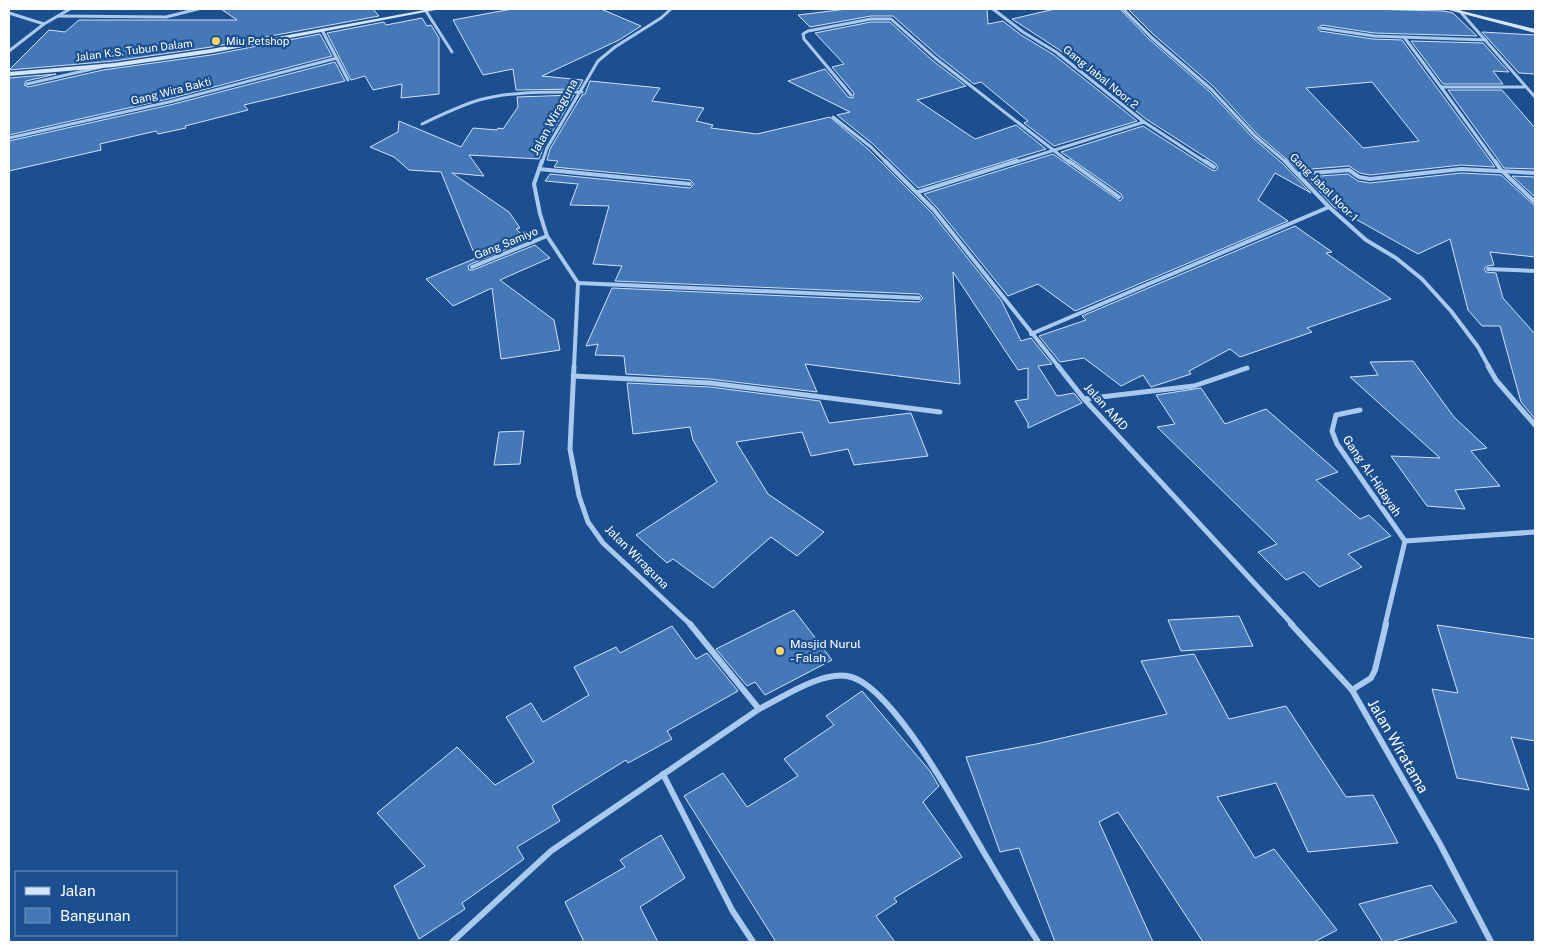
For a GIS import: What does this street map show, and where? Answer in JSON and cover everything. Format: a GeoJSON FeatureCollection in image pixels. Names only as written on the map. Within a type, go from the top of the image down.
{"type":"FeatureCollection","features":[{"type":"Feature","properties":{"kind":"street"},"geometry":{"type":"LineString","coordinates":[[9,51],[44,24],[70,9]]}},
{"type":"Feature","properties":{"kind":"street"},"geometry":{"type":"LineString","coordinates":[[58,16],[166,17],[198,9]]}},
{"type":"Feature","properties":{"kind":"street","name":"Jalan K.S. Tubun Dalam"},"geometry":{"type":"LineString","coordinates":[[9,74],[114,64],[211,51],[438,9]]}},
{"type":"Feature","properties":{"kind":"street","name":"Jalan Wiraguna"},"geometry":{"type":"LineString","coordinates":[[671,9],[654,24],[605,54],[594,68],[582,92],[547,148],[534,184],[547,236],[578,283],[570,449],[579,496],[588,522],[603,543],[690,624],[759,710]]}},
{"type":"Feature","properties":{"kind":"street","name":"Gang Jabal Noor 2"},"geometry":{"type":"LineString","coordinates":[[993,9],[1029,36],[1056,52],[1144,122]]}},
{"type":"Feature","properties":{"kind":"street","name":"Gang Jabal Noor 1"},"geometry":{"type":"LineString","coordinates":[[1123,9],[1211,89],[1255,136],[1298,174],[1329,207],[1366,240],[1412,270],[1439,297],[1478,347],[1496,380],[1535,425]]}},
{"type":"Feature","properties":{"kind":"street"},"geometry":{"type":"LineString","coordinates":[[1448,9],[1460,10],[1534,28]]}},
{"type":"Feature","properties":{"kind":"street"},"geometry":{"type":"LineString","coordinates":[[1460,10],[1524,87],[1535,97]]}},
{"type":"Feature","properties":{"kind":"street"},"geometry":{"type":"LineString","coordinates":[[426,11],[452,52]]}},
{"type":"Feature","properties":{"kind":"street"},"geometry":{"type":"LineString","coordinates":[[9,12],[44,24]]}},
{"type":"Feature","properties":{"kind":"street"},"geometry":{"type":"LineString","coordinates":[[851,94],[804,39],[803,34],[808,30],[871,19],[891,19],[935,58],[1054,151],[1119,197]]}},
{"type":"Feature","properties":{"kind":"street"},"geometry":{"type":"LineString","coordinates":[[1321,28],[1356,34],[1486,40]]}},
{"type":"Feature","properties":{"kind":"street"},"geometry":{"type":"LineString","coordinates":[[322,30],[348,80]]}},
{"type":"Feature","properties":{"kind":"street"},"geometry":{"type":"LineString","coordinates":[[1404,37],[1501,170],[1535,202]]}},
{"type":"Feature","properties":{"kind":"street","name":"Gang Wira Bakti"},"geometry":{"type":"LineString","coordinates":[[9,138],[169,102],[337,58]]}},
{"type":"Feature","properties":{"kind":"street"},"geometry":{"type":"LineString","coordinates":[[27,84],[114,64]]}},
{"type":"Feature","properties":{"kind":"street"},"geometry":{"type":"LineString","coordinates":[[1441,87],[1524,87]]}},
{"type":"Feature","properties":{"kind":"street"},"geometry":{"type":"LineString","coordinates":[[422,124],[458,107],[488,98],[527,93],[582,92]]}},
{"type":"Feature","properties":{"kind":"street","name":"Jalan AMD"},"geometry":{"type":"LineString","coordinates":[[833,117],[853,132],[918,192],[1084,399],[1352,690]]}},
{"type":"Feature","properties":{"kind":"street"},"geometry":{"type":"LineString","coordinates":[[1144,122],[1214,167]]}},
{"type":"Feature","properties":{"kind":"street","name":"Gang Jabal Noor 2"},"geometry":{"type":"LineString","coordinates":[[918,192],[1144,122]]}},
{"type":"Feature","properties":{"kind":"street"},"geometry":{"type":"LineString","coordinates":[[539,169],[690,184]]}},
{"type":"Feature","properties":{"kind":"street"},"geometry":{"type":"LineString","coordinates":[[1298,174],[1348,170],[1359,177],[1370,179],[1461,169],[1535,173]]}},
{"type":"Feature","properties":{"kind":"street"},"geometry":{"type":"LineString","coordinates":[[1031,334],[1329,207]]}},
{"type":"Feature","properties":{"kind":"street","name":"Gang Samiyo"},"geometry":{"type":"LineString","coordinates":[[472,266],[547,236]]}},
{"type":"Feature","properties":{"kind":"street"},"geometry":{"type":"LineString","coordinates":[[1488,269],[1535,271]]}},
{"type":"Feature","properties":{"kind":"street"},"geometry":{"type":"LineString","coordinates":[[578,283],[878,294],[919,298]]}},
{"type":"Feature","properties":{"kind":"street"},"geometry":{"type":"LineString","coordinates":[[1084,399],[1194,386],[1247,368]]}},
{"type":"Feature","properties":{"kind":"street"},"geometry":{"type":"LineString","coordinates":[[573,376],[710,383],[940,412]]}},
{"type":"Feature","properties":{"kind":"street","name":"Gang Al-Hidayah"},"geometry":{"type":"LineString","coordinates":[[1360,410],[1338,413],[1334,417],[1332,431],[1343,453],[1405,541]]}},
{"type":"Feature","properties":{"kind":"street"},"geometry":{"type":"LineString","coordinates":[[1405,541],[1535,532]]}},
{"type":"Feature","properties":{"kind":"street","name":"Jalan Wiratama"},"geometry":{"type":"LineString","coordinates":[[1405,541],[1375,670],[1371,678],[1352,690],[1440,844],[1491,942]]}},
{"type":"Feature","properties":{"kind":"street"},"geometry":{"type":"LineString","coordinates":[[452,942],[551,851],[663,774],[759,710],[818,681],[842,674],[851,676],[877,693],[927,757],[1038,942]]}},
{"type":"Feature","properties":{"kind":"street"},"geometry":{"type":"LineString","coordinates":[[663,774],[732,910],[753,942]]}},
{"type":"Feature","properties":{"kind":"building"},"geometry":{"type":"Polygon","coordinates":[[[221,9],[373,9],[379,16],[211,47],[114,61],[9,70],[49,30],[65,32],[79,20],[237,20],[221,9]]]}},
{"type":"Feature","properties":{"kind":"building"},"geometry":{"type":"Polygon","coordinates":[[[512,9],[601,9],[641,26],[619,40],[542,76],[583,80],[578,89],[516,90],[513,69],[483,75],[453,20],[512,9]]]}},
{"type":"Feature","properties":{"kind":"building"},"geometry":{"type":"Polygon","coordinates":[[[847,9],[987,9],[988,24],[1003,21],[1021,35],[1054,55],[1137,121],[1054,146],[1024,123],[1028,121],[981,82],[974,84],[937,55],[893,16],[871,16],[810,27],[798,15],[847,9]]]}},
{"type":"Feature","properties":{"kind":"building"},"geometry":{"type":"Polygon","coordinates":[[[1055,9],[1120,9],[1150,40],[1209,91],[1253,138],[1282,163],[1311,193],[1275,173],[1258,200],[1288,221],[1075,311],[1038,284],[1008,296],[924,194],[1053,154],[1120,201],[1123,198],[1121,194],[1061,152],[1143,126],[1212,170],[1215,171],[1218,168],[1216,164],[1146,119],[1058,49],[1012,19],[1055,9]]]}},
{"type":"Feature","properties":{"kind":"building"},"geometry":{"type":"Polygon","coordinates":[[[1128,9],[1364,9],[1444,11],[1453,13],[1477,36],[1374,33],[1322,25],[1318,28],[1320,31],[1373,39],[1402,40],[1495,167],[1461,165],[1370,175],[1360,173],[1349,166],[1299,170],[1257,134],[1213,86],[1154,35],[1128,9]],[[1372,82],[1306,88],[1363,148],[1419,141],[1372,82]]]}},
{"type":"Feature","properties":{"kind":"building"},"geometry":{"type":"Polygon","coordinates":[[[422,18],[427,26],[431,25],[439,38],[439,94],[401,98],[402,84],[373,90],[365,76],[351,80],[327,33],[384,22],[386,25],[422,18]]]}},
{"type":"Feature","properties":{"kind":"building"},"geometry":{"type":"Polygon","coordinates":[[[871,22],[890,22],[933,61],[966,86],[917,100],[975,139],[1016,125],[1046,149],[918,188],[873,144],[837,115],[850,112],[788,81],[825,69],[848,97],[853,98],[854,93],[832,67],[844,64],[815,33],[871,22]]]}},
{"type":"Feature","properties":{"kind":"building"},"geometry":{"type":"Polygon","coordinates":[[[1482,32],[1535,35],[1535,74],[1519,73],[1482,32]]]}},
{"type":"Feature","properties":{"kind":"building"},"geometry":{"type":"Polygon","coordinates":[[[320,34],[332,56],[168,99],[9,135],[9,78],[56,74],[26,81],[24,85],[28,87],[103,70],[211,55],[320,34]]]}},
{"type":"Feature","properties":{"kind":"building"},"geometry":{"type":"Polygon","coordinates":[[[1411,41],[1483,43],[1509,72],[1493,71],[1503,84],[1443,84],[1411,41]]]}},
{"type":"Feature","properties":{"kind":"building"},"geometry":{"type":"Polygon","coordinates":[[[335,62],[345,81],[244,105],[248,110],[185,126],[186,128],[158,134],[156,131],[100,144],[101,150],[9,171],[9,141],[170,105],[335,62]]]}},
{"type":"Feature","properties":{"kind":"building"},"geometry":{"type":"Polygon","coordinates":[[[590,81],[660,88],[652,101],[704,108],[696,121],[713,125],[711,128],[757,134],[830,117],[869,150],[931,212],[1001,300],[1021,341],[1031,338],[1052,364],[1038,366],[1057,396],[1074,393],[1082,403],[1028,428],[1028,423],[1015,401],[1028,399],[1028,368],[1018,370],[953,272],[960,384],[805,364],[817,392],[710,379],[626,374],[624,356],[595,355],[598,344],[586,346],[612,288],[919,302],[923,298],[919,294],[615,281],[622,266],[593,264],[609,206],[570,205],[578,184],[545,181],[550,174],[690,188],[694,184],[690,180],[554,167],[558,161],[547,160],[550,149],[582,95],[585,94],[590,81]]]}},
{"type":"Feature","properties":{"kind":"building"},"geometry":{"type":"Polygon","coordinates":[[[1448,90],[1502,90],[1535,128],[1535,169],[1504,168],[1448,90]]]}},
{"type":"Feature","properties":{"kind":"building"},"geometry":{"type":"Polygon","coordinates":[[[574,95],[544,146],[539,159],[469,155],[484,176],[452,173],[509,212],[520,228],[516,229],[528,240],[471,264],[468,266],[469,270],[535,245],[550,258],[500,280],[554,320],[560,350],[501,359],[492,288],[453,306],[426,279],[476,258],[441,172],[409,170],[394,157],[370,147],[398,132],[399,121],[461,147],[473,128],[503,129],[518,107],[517,97],[574,95]]]}},
{"type":"Feature","properties":{"kind":"building"},"geometry":{"type":"Polygon","coordinates":[[[1461,173],[1501,175],[1535,206],[1535,257],[1490,252],[1494,265],[1487,266],[1484,269],[1486,272],[1496,273],[1503,298],[1535,334],[1535,419],[1521,402],[1500,326],[1482,326],[1468,310],[1450,239],[1418,254],[1334,207],[1306,177],[1348,174],[1358,181],[1370,183],[1461,173]]]}},
{"type":"Feature","properties":{"kind":"building"},"geometry":{"type":"Polygon","coordinates":[[[1512,176],[1535,177],[1535,197],[1512,176]]]}},
{"type":"Feature","properties":{"kind":"building"},"geometry":{"type":"Polygon","coordinates":[[[1295,226],[1332,252],[1326,253],[1391,299],[1307,328],[1312,332],[1240,357],[1230,349],[1189,371],[1191,374],[1151,387],[1143,375],[1121,386],[1084,358],[1060,362],[1039,336],[1086,320],[1082,316],[1295,226]]]}},
{"type":"Feature","properties":{"kind":"building"},"geometry":{"type":"Polygon","coordinates":[[[1413,361],[1454,417],[1487,448],[1471,451],[1500,486],[1455,490],[1465,509],[1427,506],[1391,456],[1440,458],[1350,377],[1378,375],[1370,362],[1413,361]]]}},
{"type":"Feature","properties":{"kind":"building"},"geometry":{"type":"Polygon","coordinates":[[[627,383],[710,387],[820,401],[829,423],[911,413],[928,456],[854,465],[848,449],[811,456],[802,432],[736,442],[768,494],[824,532],[797,556],[771,537],[713,588],[673,559],[667,563],[636,535],[717,482],[693,440],[690,427],[633,434],[627,383]]]}},
{"type":"Feature","properties":{"kind":"building"},"geometry":{"type":"Polygon","coordinates":[[[1201,388],[1225,424],[1266,409],[1338,472],[1316,480],[1360,519],[1369,515],[1391,536],[1348,554],[1362,567],[1319,587],[1304,572],[1286,580],[1258,552],[1277,544],[1157,427],[1175,424],[1156,395],[1201,388]]]}},
{"type":"Feature","properties":{"kind":"building"},"geometry":{"type":"Polygon","coordinates":[[[524,431],[520,464],[494,465],[499,432],[524,431]]]}},
{"type":"Feature","properties":{"kind":"building","name":"Masjid Nurul - Falah"},"geometry":{"type":"Polygon","coordinates":[[[794,610],[832,660],[765,695],[755,682],[747,686],[716,649],[794,610]]]}},
{"type":"Feature","properties":{"kind":"building"},"geometry":{"type":"Polygon","coordinates":[[[1239,616],[1253,646],[1181,651],[1168,620],[1239,616]]]}},
{"type":"Feature","properties":{"kind":"building"},"geometry":{"type":"Polygon","coordinates":[[[1437,625],[1535,639],[1535,741],[1511,737],[1529,790],[1457,778],[1432,689],[1458,693],[1437,625]]]}},
{"type":"Feature","properties":{"kind":"building"},"geometry":{"type":"Polygon","coordinates":[[[672,626],[696,659],[707,653],[738,691],[667,731],[672,739],[628,763],[626,760],[552,806],[560,821],[517,847],[524,859],[462,903],[465,909],[419,939],[394,886],[425,866],[377,813],[457,747],[495,785],[534,762],[506,717],[531,703],[543,722],[589,695],[574,667],[616,647],[620,653],[672,626]]]}},
{"type":"Feature","properties":{"kind":"building"},"geometry":{"type":"Polygon","coordinates":[[[1194,654],[1229,719],[1286,706],[1346,797],[1373,795],[1398,843],[1308,852],[1276,783],[1217,797],[1255,858],[1274,849],[1337,930],[1314,942],[1203,942],[1118,812],[1099,822],[1153,942],[1055,942],[1019,848],[1000,852],[966,757],[1036,744],[1167,714],[1141,661],[1194,654]]]}},
{"type":"Feature","properties":{"kind":"building"},"geometry":{"type":"Polygon","coordinates":[[[862,691],[930,771],[939,786],[923,802],[962,857],[894,898],[897,902],[876,916],[895,942],[776,942],[684,796],[723,773],[747,807],[798,776],[784,759],[834,725],[826,716],[862,691]]]}},
{"type":"Feature","properties":{"kind":"building"},"geometry":{"type":"Polygon","coordinates":[[[661,835],[685,878],[640,907],[658,942],[584,942],[565,902],[625,867],[620,860],[661,835]]]}},
{"type":"Feature","properties":{"kind":"building"},"geometry":{"type":"Polygon","coordinates":[[[1431,885],[1457,922],[1391,942],[1383,942],[1359,904],[1431,885]]]}},
{"type":"Feature","properties":{"kind":"place","name":"Miu Petshop"},"geometry":{"type":"Point","coordinates":[216,41]}},
{"type":"Feature","properties":{"kind":"place","name":"Masjid Nurul - Falah"},"geometry":{"type":"Point","coordinates":[780,651]}}]}
